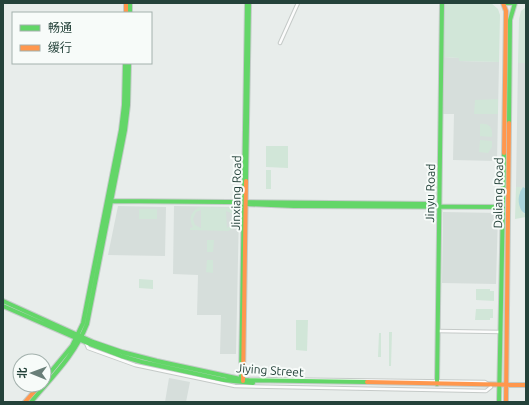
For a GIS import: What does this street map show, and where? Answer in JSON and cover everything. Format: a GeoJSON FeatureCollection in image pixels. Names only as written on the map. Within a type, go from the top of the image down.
{"type":"FeatureCollection","features":[{"type":"Feature","properties":{"kind":"street","name":"Jinxiang Road"},"geometry":{"type":"LineString","coordinates":[[242,381],[248,3]]}},
{"type":"Feature","properties":{"kind":"street"},"geometry":{"type":"LineString","coordinates":[[280,43],[298,3]]}},
{"type":"Feature","properties":{"kind":"street","name":"Jinyu Road"},"geometry":{"type":"LineString","coordinates":[[437,382],[442,3]]}},
{"type":"Feature","properties":{"kind":"street"},"geometry":{"type":"LineString","coordinates":[[504,3],[514,3]]}},
{"type":"Feature","properties":{"kind":"street","name":"Daliang Road"},"geometry":{"type":"LineString","coordinates":[[499,402],[506,15],[504,3]]}},
{"type":"Feature","properties":{"kind":"street","name":"Daliang Road"},"geometry":{"type":"LineString","coordinates":[[506,402],[510,20],[514,3]]}},
{"type":"Feature","properties":{"kind":"street"},"geometry":{"type":"LineString","coordinates":[[52,371],[80,338],[121,130],[124,105],[125,64]]}},
{"type":"Feature","properties":{"kind":"street"},"geometry":{"type":"LineString","coordinates":[[31,402],[72,354],[88,319],[112,201],[127,114],[129,64]]}},
{"type":"Feature","properties":{"kind":"street"},"geometry":{"type":"LineString","coordinates":[[112,201],[326,206],[503,207]]}},
{"type":"Feature","properties":{"kind":"street","name":"Jiying Street"},"geometry":{"type":"LineString","coordinates":[[3,301],[80,338],[86,343],[134,360],[224,380],[526,386]]}},
{"type":"Feature","properties":{"kind":"street","name":"Jiying Street"},"geometry":{"type":"LineString","coordinates":[[3,306],[80,338],[135,356],[242,381],[437,382],[491,386]]}},
{"type":"Feature","properties":{"kind":"street"},"geometry":{"type":"LineString","coordinates":[[438,331],[500,332]]}},
{"type":"Feature","properties":{"kind":"street"},"geometry":{"type":"LineString","coordinates":[[86,343],[88,348],[134,365],[235,386],[486,391],[491,386]]}},
{"type":"Feature","properties":{"kind":"street"},"geometry":{"type":"LineString","coordinates":[[25,402],[33,393]]}},
{"type":"Feature","properties":{"kind":"shaded area"},"geometry":{"type":"Polygon","coordinates":[[[444,57],[459,58],[459,61],[499,62],[497,161],[453,160],[454,114],[443,114],[444,57]]]}},
{"type":"Feature","properties":{"kind":"shaded area"},"geometry":{"type":"Polygon","coordinates":[[[518,63],[526,63],[526,189],[516,187],[518,63]]]}},
{"type":"Feature","properties":{"kind":"shaded area"},"geometry":{"type":"Polygon","coordinates":[[[118,206],[166,207],[165,256],[108,255],[118,206]]]}},
{"type":"Feature","properties":{"kind":"shaded area"},"geometry":{"type":"Polygon","coordinates":[[[174,206],[235,207],[239,211],[236,354],[220,354],[221,315],[197,315],[198,275],[173,274],[174,206]]]}},
{"type":"Feature","properties":{"kind":"shaded area"},"geometry":{"type":"Polygon","coordinates":[[[443,212],[498,213],[496,284],[442,283],[443,212]]]}},
{"type":"Feature","properties":{"kind":"shaded area"},"geometry":{"type":"Polygon","coordinates":[[[169,378],[190,382],[186,402],[165,402],[169,378]]]}},
{"type":"Feature","properties":{"kind":"green space"},"geometry":{"type":"Polygon","coordinates":[[[445,3],[491,3],[498,9],[500,15],[499,62],[459,61],[459,58],[444,57],[445,3]]]}},
{"type":"Feature","properties":{"kind":"green space"},"geometry":{"type":"Polygon","coordinates":[[[526,7],[526,63],[518,63],[519,19],[521,11],[526,7]]]}},
{"type":"Feature","properties":{"kind":"green space"},"geometry":{"type":"Polygon","coordinates":[[[498,99],[498,114],[474,114],[475,100],[498,99]]]}},
{"type":"Feature","properties":{"kind":"green space"},"geometry":{"type":"Polygon","coordinates":[[[480,124],[490,126],[492,137],[480,136],[480,124]]]}},
{"type":"Feature","properties":{"kind":"green space"},"geometry":{"type":"Polygon","coordinates":[[[480,140],[492,141],[492,147],[488,153],[479,152],[480,140]]]}},
{"type":"Feature","properties":{"kind":"green space"},"geometry":{"type":"Polygon","coordinates":[[[266,146],[288,146],[288,168],[266,167],[266,146]]]}},
{"type":"Feature","properties":{"kind":"green space"},"geometry":{"type":"Polygon","coordinates":[[[266,170],[271,170],[271,189],[266,189],[266,170]]]}},
{"type":"Feature","properties":{"kind":"green space"},"geometry":{"type":"Polygon","coordinates":[[[516,187],[523,187],[521,191],[523,213],[526,214],[526,217],[515,219],[516,187]]]}},
{"type":"Feature","properties":{"kind":"green space"},"geometry":{"type":"Polygon","coordinates":[[[200,207],[230,208],[236,214],[236,224],[228,231],[190,230],[190,228],[193,227],[191,224],[191,216],[194,211],[200,207]],[[201,210],[196,212],[193,219],[195,225],[201,228],[201,210]],[[226,211],[227,228],[232,224],[234,218],[231,213],[226,211]]]}},
{"type":"Feature","properties":{"kind":"green space"},"geometry":{"type":"Polygon","coordinates":[[[139,209],[157,209],[157,219],[139,219],[139,209]]]}},
{"type":"Feature","properties":{"kind":"green space"},"geometry":{"type":"Polygon","coordinates":[[[207,240],[214,240],[213,252],[207,252],[207,240]]]}},
{"type":"Feature","properties":{"kind":"green space"},"geometry":{"type":"Polygon","coordinates":[[[207,260],[213,260],[213,273],[206,272],[207,260]]]}},
{"type":"Feature","properties":{"kind":"green space"},"geometry":{"type":"Polygon","coordinates":[[[139,279],[153,280],[153,289],[139,288],[139,279]]]}},
{"type":"Feature","properties":{"kind":"green space"},"geometry":{"type":"Polygon","coordinates":[[[476,289],[490,289],[490,291],[494,291],[494,301],[476,300],[476,289]]]}},
{"type":"Feature","properties":{"kind":"green space"},"geometry":{"type":"Polygon","coordinates":[[[476,309],[493,309],[493,318],[490,318],[490,320],[475,320],[476,309]]]}},
{"type":"Feature","properties":{"kind":"green space"},"geometry":{"type":"Polygon","coordinates":[[[296,320],[308,320],[307,351],[296,350],[296,320]]]}},
{"type":"Feature","properties":{"kind":"green space"},"geometry":{"type":"Polygon","coordinates":[[[389,332],[392,332],[391,366],[389,366],[389,332]]]}},
{"type":"Feature","properties":{"kind":"green space"},"geometry":{"type":"Polygon","coordinates":[[[379,333],[381,333],[381,357],[378,357],[379,333]]]}},
{"type":"Feature","properties":{"kind":"water"},"geometry":{"type":"Polygon","coordinates":[[[523,187],[526,189],[526,214],[520,208],[519,202],[520,192],[523,187]]]}},
{"type":"Feature","properties":{"kind":"traffic: fast"},"geometry":{"type":"LineString","coordinates":[[130,3],[130,12]]}},
{"type":"Feature","properties":{"kind":"traffic: fast"},"geometry":{"type":"LineString","coordinates":[[241,380],[247,3]]}},
{"type":"Feature","properties":{"kind":"traffic: fast"},"geometry":{"type":"LineString","coordinates":[[246,181],[249,3]]}},
{"type":"Feature","properties":{"kind":"traffic: fast"},"geometry":{"type":"LineString","coordinates":[[437,384],[442,3]]}},
{"type":"Feature","properties":{"kind":"traffic: fast"},"geometry":{"type":"LineString","coordinates":[[505,3],[513,3]]}},
{"type":"Feature","properties":{"kind":"traffic: fast"},"geometry":{"type":"LineString","coordinates":[[509,123],[510,20],[515,3]]}},
{"type":"Feature","properties":{"kind":"traffic: fast"},"geometry":{"type":"LineString","coordinates":[[52,370],[72,346],[83,323],[121,130],[124,105],[125,64]]}},
{"type":"Feature","properties":{"kind":"traffic: fast"},"geometry":{"type":"LineString","coordinates":[[31,402],[70,356],[87,324],[125,130],[128,105],[129,64]]}},
{"type":"Feature","properties":{"kind":"traffic: fast"},"geometry":{"type":"LineString","coordinates":[[499,402],[504,153]]}},
{"type":"Feature","properties":{"kind":"traffic: fast"},"geometry":{"type":"LineString","coordinates":[[112,201],[432,204],[439,206]]}},
{"type":"Feature","properties":{"kind":"traffic: fast"},"geometry":{"type":"LineString","coordinates":[[246,204],[294,206],[503,207]]}},
{"type":"Feature","properties":{"kind":"traffic: fast"},"geometry":{"type":"LineString","coordinates":[[3,301],[93,342],[122,352],[157,361],[245,380],[367,382]]}},
{"type":"Feature","properties":{"kind":"traffic: fast"},"geometry":{"type":"LineString","coordinates":[[3,306],[121,356],[224,380],[253,383]]}},
{"type":"Feature","properties":{"kind":"traffic: slow"},"geometry":{"type":"LineString","coordinates":[[126,3],[126,12]]}},
{"type":"Feature","properties":{"kind":"traffic: slow"},"geometry":{"type":"LineString","coordinates":[[503,3],[506,11],[504,153]]}},
{"type":"Feature","properties":{"kind":"traffic: slow"},"geometry":{"type":"LineString","coordinates":[[506,402],[509,123]]}},
{"type":"Feature","properties":{"kind":"traffic: slow"},"geometry":{"type":"LineString","coordinates":[[243,381],[246,181]]}},
{"type":"Feature","properties":{"kind":"traffic: slow"},"geometry":{"type":"LineString","coordinates":[[367,382],[526,385]]}},
{"type":"Feature","properties":{"kind":"traffic: slow"},"geometry":{"type":"LineString","coordinates":[[25,402],[33,393]]}}]}
